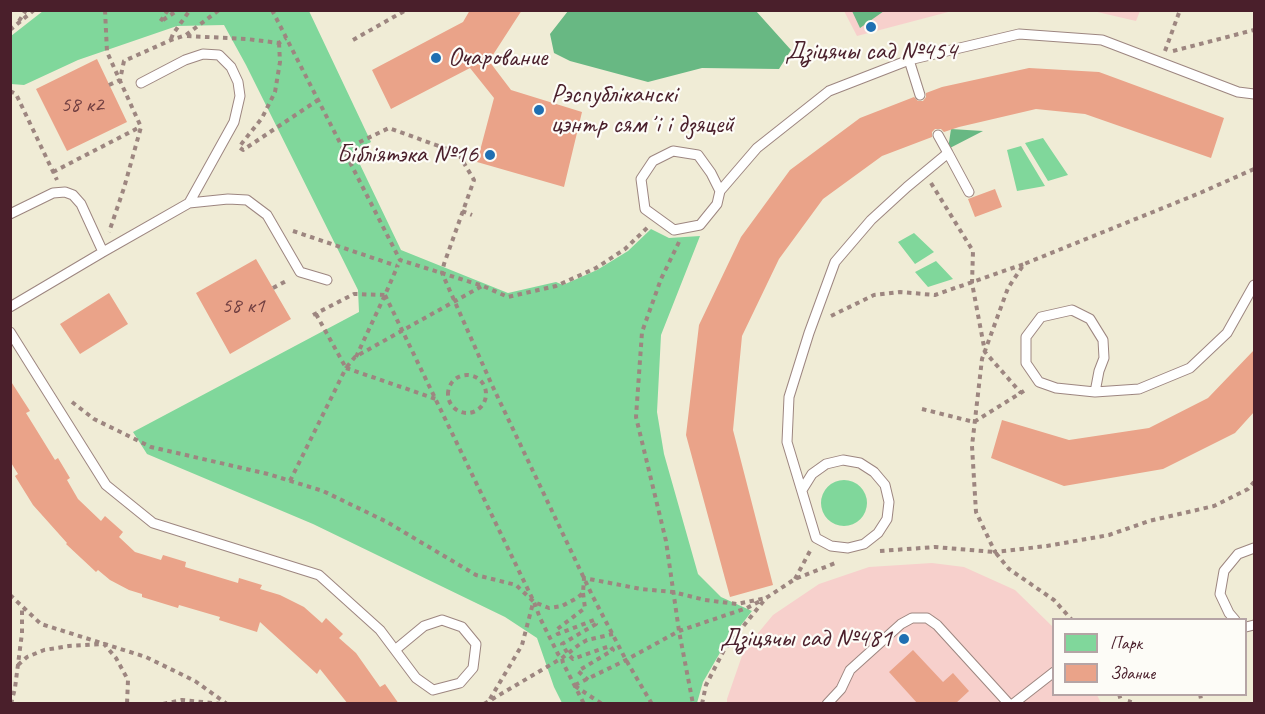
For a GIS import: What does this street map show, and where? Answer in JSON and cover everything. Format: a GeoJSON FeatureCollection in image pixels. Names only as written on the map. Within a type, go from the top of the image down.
{"type":"FeatureCollection","features":[{"type":"Feature","properties":{"kind":"lane"},"geometry":{"type":"LineString","coordinates":[[720,191],[698,155],[673,151],[653,161],[641,179],[645,209],[674,230],[700,225],[717,204],[720,191],[756,148],[829,91],[909,60],[1019,34],[1102,40],[1238,92],[1254,94]]}},
{"type":"Feature","properties":{"kind":"lane"},"geometry":{"type":"LineString","coordinates":[[141,83],[185,60],[203,54],[219,56],[231,67],[238,82],[240,96],[234,123],[189,203]]}},
{"type":"Feature","properties":{"kind":"lane"},"geometry":{"type":"LineString","coordinates":[[909,60],[920,95]]}},
{"type":"Feature","properties":{"kind":"lane"},"geometry":{"type":"LineString","coordinates":[[938,135],[969,192]]}},
{"type":"Feature","properties":{"kind":"lane"},"geometry":{"type":"LineString","coordinates":[[802,490],[812,474],[826,464],[843,460],[860,463],[874,472],[885,485],[889,502],[887,519],[878,533],[864,544],[848,548],[831,546],[816,538],[787,442],[789,397],[835,262],[871,220],[948,153]]}},
{"type":"Feature","properties":{"kind":"lane"},"geometry":{"type":"LineString","coordinates":[[10,214],[53,192],[73,195],[81,204],[103,252]]}},
{"type":"Feature","properties":{"kind":"lane"},"geometry":{"type":"LineString","coordinates":[[10,308],[189,203],[228,199],[246,200],[267,215],[300,272],[327,280]]}},
{"type":"Feature","properties":{"kind":"lane"},"geometry":{"type":"LineString","coordinates":[[1095,393],[1104,358],[1103,340],[1090,319],[1072,310],[1041,317],[1026,337],[1026,363],[1039,382],[1056,388],[1095,393],[1139,389],[1190,368],[1227,333],[1254,285]]}},
{"type":"Feature","properties":{"kind":"lane"},"geometry":{"type":"LineString","coordinates":[[10,332],[106,485],[153,523],[319,575],[380,630],[395,650],[416,678],[433,690],[460,683],[473,668],[476,644],[462,627],[442,620],[424,626],[395,650]]}},
{"type":"Feature","properties":{"kind":"lane"},"geometry":{"type":"LineString","coordinates":[[1233,618],[1220,594],[1224,571],[1238,554],[1254,548]]}},
{"type":"Feature","properties":{"kind":"lane"},"geometry":{"type":"LineString","coordinates":[[827,704],[841,689],[850,670],[901,624],[912,618],[927,618],[937,625],[1011,704],[1052,673]]}},
{"type":"Feature","properties":{"kind":"path"},"geometry":{"type":"LineString","coordinates":[[17,24],[26,10]]}},
{"type":"Feature","properties":{"kind":"path"},"geometry":{"type":"LineString","coordinates":[[10,30],[34,10]]}},
{"type":"Feature","properties":{"kind":"path"},"geometry":{"type":"LineString","coordinates":[[103,252],[141,127],[107,52],[105,10]]}},
{"type":"Feature","properties":{"kind":"path"},"geometry":{"type":"LineString","coordinates":[[168,10],[160,22],[178,10]]}},
{"type":"Feature","properties":{"kind":"path"},"geometry":{"type":"LineString","coordinates":[[171,40],[190,10]]}},
{"type":"Feature","properties":{"kind":"path"},"geometry":{"type":"LineString","coordinates":[[186,36],[219,10]]}},
{"type":"Feature","properties":{"kind":"path"},"geometry":{"type":"LineString","coordinates":[[272,10],[400,260],[483,286],[508,297],[556,286],[596,268],[625,249],[657,218]]}},
{"type":"Feature","properties":{"kind":"path"},"geometry":{"type":"LineString","coordinates":[[352,40],[406,10]]}},
{"type":"Feature","properties":{"kind":"path"},"geometry":{"type":"LineString","coordinates":[[1180,10],[1164,54],[1254,30]]}},
{"type":"Feature","properties":{"kind":"path"},"geometry":{"type":"LineString","coordinates":[[120,80],[124,61],[171,40],[186,36],[279,43],[286,38]]}},
{"type":"Feature","properties":{"kind":"path"},"geometry":{"type":"LineString","coordinates":[[279,43],[280,63],[275,92],[262,118],[239,147],[243,150],[318,100]]}},
{"type":"Feature","properties":{"kind":"path"},"geometry":{"type":"LineString","coordinates":[[109,85],[120,80]]}},
{"type":"Feature","properties":{"kind":"path"},"geometry":{"type":"LineString","coordinates":[[10,91],[16,94],[64,192]]}},
{"type":"Feature","properties":{"kind":"path"},"geometry":{"type":"LineString","coordinates":[[53,172],[141,127]]}},
{"type":"Feature","properties":{"kind":"path"},"geometry":{"type":"LineString","coordinates":[[343,150],[389,128],[458,153],[474,180],[442,273],[491,383],[584,578],[626,660],[652,704]]}},
{"type":"Feature","properties":{"kind":"path"},"geometry":{"type":"LineString","coordinates":[[924,172],[973,251],[972,283],[985,351],[1021,393]]}},
{"type":"Feature","properties":{"kind":"path"},"geometry":{"type":"LineString","coordinates":[[462,211],[472,215]]}},
{"type":"Feature","properties":{"kind":"path"},"geometry":{"type":"LineString","coordinates":[[273,224],[397,266]]}},
{"type":"Feature","properties":{"kind":"path"},"geometry":{"type":"LineString","coordinates":[[685,228],[642,332],[636,417],[666,541],[679,631],[693,704]]}},
{"type":"Feature","properties":{"kind":"path"},"geometry":{"type":"LineString","coordinates":[[290,481],[346,368],[355,357],[386,295],[400,260]]}},
{"type":"Feature","properties":{"kind":"path"},"geometry":{"type":"LineString","coordinates":[[809,333],[818,322],[874,295],[900,292],[935,296],[1024,264]]}},
{"type":"Feature","properties":{"kind":"path"},"geometry":{"type":"LineString","coordinates":[[273,288],[293,278]]}},
{"type":"Feature","properties":{"kind":"path"},"geometry":{"type":"LineString","coordinates":[[355,357],[483,286]]}},
{"type":"Feature","properties":{"kind":"path"},"geometry":{"type":"LineString","coordinates":[[386,295],[354,294],[315,314],[346,368],[437,399]]}},
{"type":"Feature","properties":{"kind":"path"},"geometry":{"type":"LineString","coordinates":[[386,295],[540,618],[584,704]]}},
{"type":"Feature","properties":{"kind":"path"},"geometry":{"type":"LineString","coordinates":[[468,375],[477,378],[485,386],[487,393],[485,402],[472,414],[454,410],[450,403],[448,393],[451,383],[458,377],[468,375]]}},
{"type":"Feature","properties":{"kind":"path"},"geometry":{"type":"LineString","coordinates":[[922,409],[975,422],[1039,382]]}},
{"type":"Feature","properties":{"kind":"path"},"geometry":{"type":"LineString","coordinates":[[485,386],[491,383]]}},
{"type":"Feature","properties":{"kind":"path"},"geometry":{"type":"LineString","coordinates":[[69,400],[94,419],[151,447],[268,474],[323,491],[387,522],[476,575],[516,585],[534,602],[549,608],[562,606],[583,593]]}},
{"type":"Feature","properties":{"kind":"path"},"geometry":{"type":"LineString","coordinates":[[440,407],[450,403]]}},
{"type":"Feature","properties":{"kind":"path"},"geometry":{"type":"LineString","coordinates":[[1248,489],[1254,489]]}},
{"type":"Feature","properties":{"kind":"path"},"geometry":{"type":"LineString","coordinates":[[795,579],[816,538]]}},
{"type":"Feature","properties":{"kind":"path"},"geometry":{"type":"LineString","coordinates":[[872,553],[935,547],[994,552],[1009,569],[1054,600],[1070,618]]}},
{"type":"Feature","properties":{"kind":"path"},"geometry":{"type":"LineString","coordinates":[[575,685],[679,631],[747,608],[795,579],[842,560]]}},
{"type":"Feature","properties":{"kind":"path"},"geometry":{"type":"LineString","coordinates":[[584,578],[737,604],[766,598]]}},
{"type":"Feature","properties":{"kind":"path"},"geometry":{"type":"LineString","coordinates":[[584,578],[585,608],[555,630],[558,634],[594,620],[596,624],[562,644],[573,659],[610,646],[613,650],[578,671],[588,680]]}},
{"type":"Feature","properties":{"kind":"path"},"geometry":{"type":"LineString","coordinates":[[10,595],[42,624],[146,657],[195,681],[225,704]]}},
{"type":"Feature","properties":{"kind":"path"},"geometry":{"type":"LineString","coordinates":[[702,704],[706,685],[724,650],[766,598]]}},
{"type":"Feature","properties":{"kind":"path"},"geometry":{"type":"LineString","coordinates":[[489,700],[522,645],[534,602]]}},
{"type":"Feature","properties":{"kind":"path"},"geometry":{"type":"LineString","coordinates":[[11,704],[22,633],[22,605]]}},
{"type":"Feature","properties":{"kind":"path"},"geometry":{"type":"LineString","coordinates":[[484,704],[562,658],[587,640],[613,634]]}},
{"type":"Feature","properties":{"kind":"path"},"geometry":{"type":"LineString","coordinates":[[18,665],[27,657],[44,650],[104,644]]}},
{"type":"Feature","properties":{"kind":"path"},"geometry":{"type":"LineString","coordinates":[[104,644],[116,658],[128,680],[127,704]]}},
{"type":"Feature","properties":{"kind":"path"},"geometry":{"type":"LineString","coordinates":[[575,685],[602,704]]}},
{"type":"Feature","properties":{"kind":"path"},"geometry":{"type":"LineString","coordinates":[[163,704],[182,700],[225,704]]}},
{"type":"Feature","properties":{"kind":"shaded area","name":"Дзіцячы сад №454"},"geometry":{"type":"Polygon","coordinates":[[[844,11],[952,11],[857,36],[844,11]]]}},
{"type":"Feature","properties":{"kind":"shaded area"},"geometry":{"type":"Polygon","coordinates":[[[1093,11],[1140,11],[1136,21],[1093,11]]]}},
{"type":"Feature","properties":{"kind":"shaded area","name":"Дзіцячы сад №481"},"geometry":{"type":"Polygon","coordinates":[[[932,563],[964,567],[1015,590],[1052,626],[1052,696],[1098,696],[1101,703],[727,704],[744,650],[773,615],[819,584],[869,567],[932,563]]]}},
{"type":"Feature","properties":{"kind":"green space"},"geometry":{"type":"Polygon","coordinates":[[[43,11],[309,11],[371,142],[354,152],[401,250],[508,293],[556,282],[563,285],[597,270],[628,251],[651,229],[669,238],[700,236],[661,335],[657,412],[664,454],[698,574],[721,597],[752,611],[721,651],[703,682],[697,703],[562,703],[537,638],[505,617],[313,524],[147,454],[133,432],[359,312],[358,290],[224,25],[177,26],[78,60],[24,85],[11,84],[11,36],[43,11]]]}},
{"type":"Feature","properties":{"kind":"green space"},"geometry":{"type":"Polygon","coordinates":[[[568,11],[756,11],[791,50],[779,69],[702,68],[648,82],[570,61],[554,53],[550,34],[568,11]]]}},
{"type":"Feature","properties":{"kind":"green space"},"geometry":{"type":"Polygon","coordinates":[[[852,11],[884,11],[860,28],[852,11]]]}},
{"type":"Feature","properties":{"kind":"green space"},"geometry":{"type":"Polygon","coordinates":[[[951,129],[983,131],[948,149],[951,129]]]}},
{"type":"Feature","properties":{"kind":"green space"},"geometry":{"type":"Polygon","coordinates":[[[1043,138],[1068,175],[1048,181],[1025,143],[1043,138]]]}},
{"type":"Feature","properties":{"kind":"green space"},"geometry":{"type":"Polygon","coordinates":[[[1021,146],[1045,186],[1017,191],[1007,150],[1021,146]]]}},
{"type":"Feature","properties":{"kind":"green space"},"geometry":{"type":"Polygon","coordinates":[[[914,233],[934,252],[915,264],[898,242],[914,233]]]}},
{"type":"Feature","properties":{"kind":"green space"},"geometry":{"type":"Polygon","coordinates":[[[936,261],[953,279],[928,287],[915,272],[936,261]]]}},
{"type":"Feature","properties":{"kind":"green space"},"geometry":{"type":"Polygon","coordinates":[[[844,480],[860,487],[867,503],[860,519],[844,526],[828,519],[821,503],[828,487],[844,480]]]}},
{"type":"Feature","properties":{"kind":"building"},"geometry":{"type":"Polygon","coordinates":[[[470,10],[522,10],[489,61],[511,90],[582,112],[564,187],[477,162],[494,98],[470,68],[391,109],[372,70],[463,22],[470,10]]]}},
{"type":"Feature","properties":{"kind":"building"},"geometry":{"type":"Polygon","coordinates":[[[97,59],[127,122],[67,151],[36,89],[97,59]]]}},
{"type":"Feature","properties":{"kind":"building"},"geometry":{"type":"Polygon","coordinates":[[[1029,68],[1099,72],[1224,118],[1211,158],[1085,114],[1036,109],[944,132],[941,129],[935,129],[932,137],[882,156],[823,199],[779,259],[742,336],[733,430],[773,585],[730,597],[686,435],[699,325],[741,237],[790,170],[860,118],[914,97],[918,101],[923,101],[926,93],[942,87],[1029,68]]]}},
{"type":"Feature","properties":{"kind":"building"},"geometry":{"type":"Polygon","coordinates":[[[995,189],[1002,207],[975,217],[968,199],[995,189]]]}},
{"type":"Feature","properties":{"kind":"building"},"geometry":{"type":"Polygon","coordinates":[[[256,259],[291,319],[230,354],[196,293],[256,259]]]}},
{"type":"Feature","properties":{"kind":"building"},"geometry":{"type":"Polygon","coordinates":[[[109,293],[128,324],[80,354],[60,324],[109,293]]]}},
{"type":"Feature","properties":{"kind":"building"},"geometry":{"type":"Polygon","coordinates":[[[1254,350],[1254,412],[1235,433],[1163,469],[1064,486],[991,458],[1002,420],[1069,440],[1149,428],[1208,398],[1254,350]]]}},
{"type":"Feature","properties":{"kind":"building"},"geometry":{"type":"Polygon","coordinates":[[[10,380],[30,411],[26,413],[55,460],[58,458],[70,478],[67,480],[78,499],[101,521],[105,516],[123,532],[119,537],[135,552],[161,560],[163,555],[186,562],[185,567],[238,583],[239,578],[262,585],[260,589],[280,595],[304,607],[322,623],[326,618],[343,634],[339,638],[356,653],[380,687],[385,684],[399,704],[348,704],[320,669],[317,674],[260,622],[257,632],[219,620],[220,617],[179,605],[178,608],[142,597],[142,594],[110,580],[98,570],[96,572],[66,544],[33,505],[15,476],[18,474],[10,461],[10,380]]]}},
{"type":"Feature","properties":{"kind":"building"},"geometry":{"type":"Polygon","coordinates":[[[913,650],[943,682],[953,673],[969,691],[955,704],[918,704],[889,672],[913,650]]]}},
{"type":"Feature","properties":{"kind":"place","name":"Дзіцячы сад №454"},"geometry":{"type":"Point","coordinates":[871,27]}},
{"type":"Feature","properties":{"kind":"place","name":"Очарование"},"geometry":{"type":"Point","coordinates":[436,58]}},
{"type":"Feature","properties":{"kind":"place","name":"Рэспубліканскі цэнтр сямʼі і дзяцей"},"geometry":{"type":"Point","coordinates":[539,110]}},
{"type":"Feature","properties":{"kind":"place","name":"Бібліятэка №16"},"geometry":{"type":"Point","coordinates":[490,155]}},
{"type":"Feature","properties":{"kind":"place","name":"Дзіцячы сад №481"},"geometry":{"type":"Point","coordinates":[904,639]}}]}
